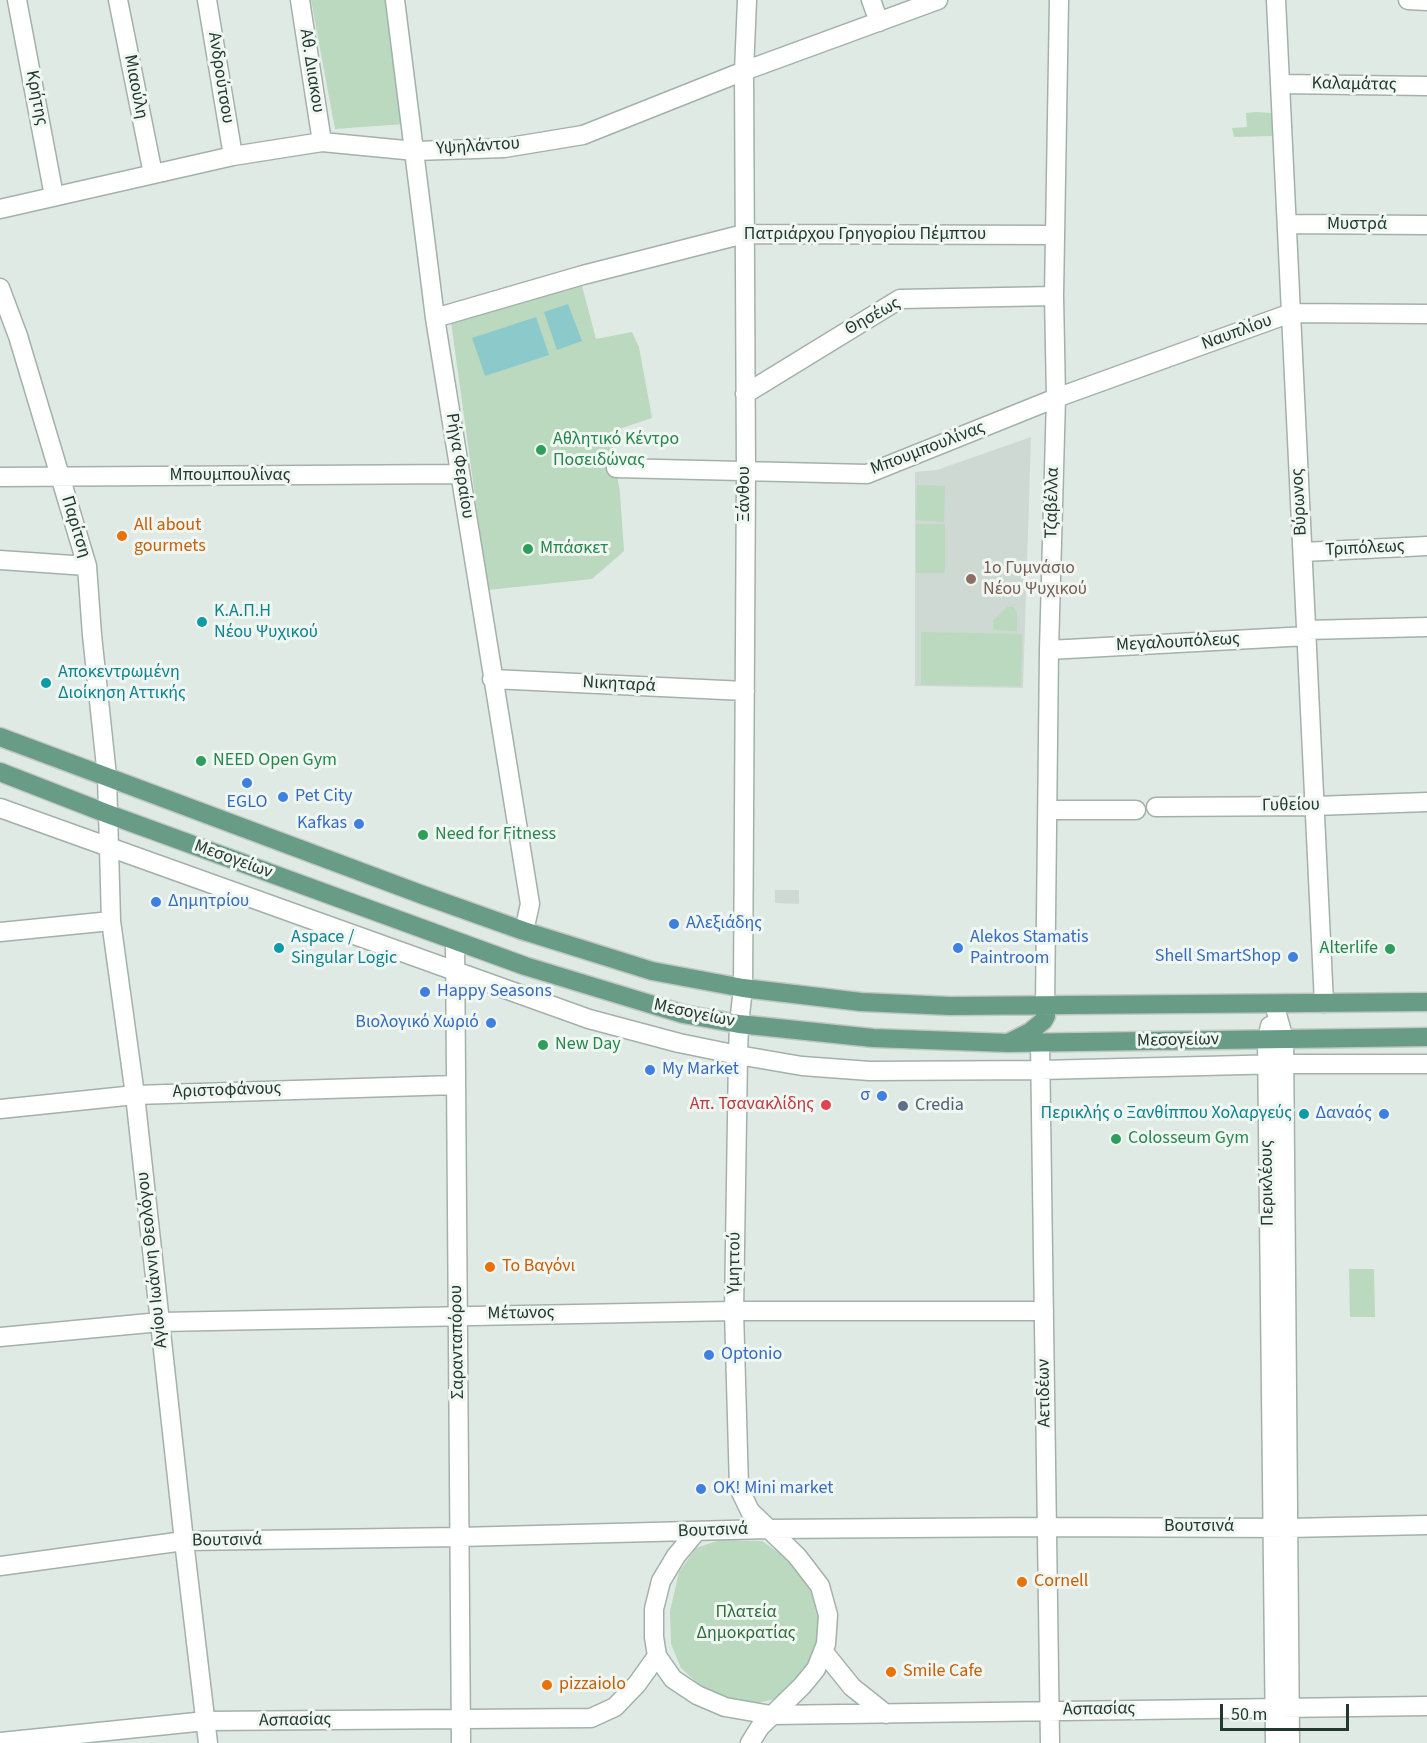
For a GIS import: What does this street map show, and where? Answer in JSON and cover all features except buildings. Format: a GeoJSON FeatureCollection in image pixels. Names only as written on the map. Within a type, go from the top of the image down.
{"type":"FeatureCollection","features":[{"type":"Feature","properties":{"kind":"main road","name":"Μεσογείων"},"geometry":{"type":"LineString","coordinates":[[0,737],[524,931],[652,971],[743,988],[861,1002],[950,1006],[1427,1002]]}},
{"type":"Feature","properties":{"kind":"main road","name":"Μεσογείων"},"geometry":{"type":"LineString","coordinates":[[0,772],[108,814],[548,974],[683,1014],[739,1024],[873,1038],[1008,1043],[1427,1037]]}},
{"type":"Feature","properties":{"kind":"main road"},"geometry":{"type":"LineString","coordinates":[[1008,1043],[1030,1032],[1043,1021],[1046,1016],[1045,1006]]}},
{"type":"Feature","properties":{"kind":"street","name":"Κρήτης"},"geometry":{"type":"LineString","coordinates":[[17,0],[54,196]]}},
{"type":"Feature","properties":{"kind":"street","name":"Μιαούλη"},"geometry":{"type":"LineString","coordinates":[[118,0],[153,174]]}},
{"type":"Feature","properties":{"kind":"street","name":"Ανδρούτσου"},"geometry":{"type":"LineString","coordinates":[[207,0],[233,156]]}},
{"type":"Feature","properties":{"kind":"street","name":"Αθ. Διιακου"},"geometry":{"type":"LineString","coordinates":[[300,0],[322,142]]}},
{"type":"Feature","properties":{"kind":"street","name":"Ρήγα Φεραίου"},"geometry":{"type":"LineString","coordinates":[[395,0],[435,318],[530,904],[524,931]]}},
{"type":"Feature","properties":{"kind":"street","name":"Ξάνθου"},"geometry":{"type":"LineString","coordinates":[[743,988],[746,471],[744,71],[747,0]]}},
{"type":"Feature","properties":{"kind":"street"},"geometry":{"type":"LineString","coordinates":[[871,0],[879,22]]}},
{"type":"Feature","properties":{"kind":"street","name":"Υψηλάντου"},"geometry":{"type":"LineString","coordinates":[[0,210],[233,156],[322,142],[415,151],[504,148],[583,135],[744,71],[938,0]]}},
{"type":"Feature","properties":{"kind":"street"},"geometry":{"type":"LineString","coordinates":[[1051,0],[1058,20]]}},
{"type":"Feature","properties":{"kind":"street","name":"Τζαβέλλα"},"geometry":{"type":"LineString","coordinates":[[1045,1006],[1056,399],[1054,296],[1059,0]]}},
{"type":"Feature","properties":{"kind":"street","name":"Βύρωνος"},"geometry":{"type":"LineString","coordinates":[[1276,0],[1324,1003]]}},
{"type":"Feature","properties":{"kind":"street"},"geometry":{"type":"LineString","coordinates":[[1408,0],[1427,1]]}},
{"type":"Feature","properties":{"kind":"street","name":"Καλαμάτας"},"geometry":{"type":"LineString","coordinates":[[1280,84],[1427,86]]}},
{"type":"Feature","properties":{"kind":"street","name":"Μυστρά"},"geometry":{"type":"LineString","coordinates":[[1287,224],[1427,225]]}},
{"type":"Feature","properties":{"kind":"street","name":"Πατριάρχου Γρηγορίου Πέμπτου"},"geometry":{"type":"LineString","coordinates":[[435,318],[583,275],[744,234],[1055,235]]}},
{"type":"Feature","properties":{"kind":"street","name":"Παρίτση"},"geometry":{"type":"LineString","coordinates":[[0,288],[9,338],[60,478],[87,566],[107,776]]}},
{"type":"Feature","properties":{"kind":"street","name":"Θησέως"},"geometry":{"type":"LineString","coordinates":[[745,394],[900,299],[1054,296]]}},
{"type":"Feature","properties":{"kind":"street","name":"Ναυπλίου"},"geometry":{"type":"LineString","coordinates":[[1056,399],[1291,313],[1427,314]]}},
{"type":"Feature","properties":{"kind":"street","name":"Μπουμπουλίνας"},"geometry":{"type":"LineString","coordinates":[[616,468],[867,474],[1056,399]]}},
{"type":"Feature","properties":{"kind":"street","name":"Μπουμπουλίνας"},"geometry":{"type":"LineString","coordinates":[[0,477],[460,474]]}},
{"type":"Feature","properties":{"kind":"street","name":"Τριπόλεως"},"geometry":{"type":"LineString","coordinates":[[1303,552],[1427,546]]}},
{"type":"Feature","properties":{"kind":"street"},"geometry":{"type":"LineString","coordinates":[[0,560],[87,566]]}},
{"type":"Feature","properties":{"kind":"street","name":"Μεγαλουπόλεως"},"geometry":{"type":"LineString","coordinates":[[1050,650],[1427,627]]}},
{"type":"Feature","properties":{"kind":"street","name":"Νικηταρά"},"geometry":{"type":"LineString","coordinates":[[492,679],[745,691]]}},
{"type":"Feature","properties":{"kind":"street","name":"Αγίου Ιωάννη Θεολόγου"},"geometry":{"type":"LineString","coordinates":[[107,776],[111,921],[135,1095],[208,1743]]}},
{"type":"Feature","properties":{"kind":"street","name":"Γυθείου"},"geometry":{"type":"LineString","coordinates":[[1156,807],[1315,806],[1427,802]]}},
{"type":"Feature","properties":{"kind":"street","name":"Μεσογείων"},"geometry":{"type":"LineString","coordinates":[[0,808],[589,1019],[679,1043],[738,1055],[802,1066],[870,1071],[1040,1070],[1276,1064],[1427,1064]]}},
{"type":"Feature","properties":{"kind":"street"},"geometry":{"type":"LineString","coordinates":[[1048,810],[1136,810]]}},
{"type":"Feature","properties":{"kind":"street"},"geometry":{"type":"LineString","coordinates":[[0,932],[111,921]]}},
{"type":"Feature","properties":{"kind":"street","name":"Σαρανταπόρου"},"geometry":{"type":"LineString","coordinates":[[455,941],[461,1743]]}},
{"type":"Feature","properties":{"kind":"street","name":"Υμηττού"},"geometry":{"type":"LineString","coordinates":[[743,988],[738,1055],[734,1311],[739,1488],[750,1511],[768,1529]]}},
{"type":"Feature","properties":{"kind":"street","name":"Περικλέους"},"geometry":{"type":"LineString","coordinates":[[1274,1004],[1282,1708],[1275,1743]]}},
{"type":"Feature","properties":{"kind":"street","name":"Αετιδέων"},"geometry":{"type":"LineString","coordinates":[[1040,1043],[1050,1743]]}},
{"type":"Feature","properties":{"kind":"street","name":"Αριστοφάνους"},"geometry":{"type":"LineString","coordinates":[[0,1109],[135,1095],[455,1085]]}},
{"type":"Feature","properties":{"kind":"street","name":"Μέτωνος"},"geometry":{"type":"LineString","coordinates":[[0,1337],[160,1322],[734,1311],[1044,1311]]}},
{"type":"Feature","properties":{"kind":"street","name":"Βουτσινά"},"geometry":{"type":"LineString","coordinates":[[0,1566],[184,1542],[768,1529],[1280,1528],[1427,1525]]}},
{"type":"Feature","properties":{"kind":"street"},"geometry":{"type":"LineString","coordinates":[[750,1743],[760,1727],[816,1669],[826,1644],[828,1615],[820,1586],[797,1556],[768,1529]]}},
{"type":"Feature","properties":{"kind":"street"},"geometry":{"type":"LineString","coordinates":[[696,1532],[676,1556],[661,1581],[654,1609],[657,1656],[673,1679],[697,1695],[725,1707],[771,1715]]}},
{"type":"Feature","properties":{"kind":"street"},"geometry":{"type":"LineString","coordinates":[[823,1651],[852,1687],[886,1714]]}},
{"type":"Feature","properties":{"kind":"street","name":"Ασπασίας"},"geometry":{"type":"LineString","coordinates":[[0,1742],[206,1722],[591,1718],[615,1707],[637,1684],[657,1656]]}},
{"type":"Feature","properties":{"kind":"street","name":"Ασπασίας"},"geometry":{"type":"LineString","coordinates":[[771,1715],[1427,1706]]}},
{"type":"Feature","properties":{"kind":"street","name":"Περικλέους"},"geometry":{"type":"LineString","coordinates":[[1282,1708],[1290,1743]]}},
{"type":"Feature","properties":{"kind":"shaded area","name":"1ο Γυμνάσιο Νέου Ψυχικού"},"geometry":{"type":"Polygon","coordinates":[[[1031,437],[1023,688],[915,686],[915,472],[937,470],[1031,437]]]}},
{"type":"Feature","properties":{"kind":"shaded area"},"geometry":{"type":"Polygon","coordinates":[[[775,890],[799,890],[799,904],[775,903],[775,890]]]}},
{"type":"Feature","properties":{"kind":"green space"},"geometry":{"type":"Polygon","coordinates":[[[311,0],[386,0],[404,124],[335,129],[311,0]]]}},
{"type":"Feature","properties":{"kind":"green space"},"geometry":{"type":"Polygon","coordinates":[[[1246,113],[1272,113],[1272,136],[1234,137],[1232,128],[1247,127],[1246,113]]]}},
{"type":"Feature","properties":{"kind":"green space","name":"Αθλητικό Κέντρο Ποσειδώνας"},"geometry":{"type":"Polygon","coordinates":[[[581,282],[596,339],[632,332],[639,347],[652,418],[610,432],[620,493],[624,551],[592,579],[488,590],[451,322],[581,282]]]}},
{"type":"Feature","properties":{"kind":"green space"},"geometry":{"type":"Polygon","coordinates":[[[917,485],[945,486],[944,522],[916,520],[917,485]]]}},
{"type":"Feature","properties":{"kind":"green space"},"geometry":{"type":"Polygon","coordinates":[[[916,524],[945,524],[945,573],[916,573],[916,524]]]}},
{"type":"Feature","properties":{"kind":"green space"},"geometry":{"type":"Polygon","coordinates":[[[1007,607],[1014,607],[1017,613],[1017,631],[993,630],[993,621],[1007,607]]]}},
{"type":"Feature","properties":{"kind":"green space"},"geometry":{"type":"Polygon","coordinates":[[[921,632],[1022,634],[1021,686],[921,685],[921,632]]]}},
{"type":"Feature","properties":{"kind":"green space"},"geometry":{"type":"Polygon","coordinates":[[[1349,1269],[1374,1269],[1375,1317],[1350,1317],[1349,1269]]]}},
{"type":"Feature","properties":{"kind":"green space","name":"Πλατεία Δημοκρατίας"},"geometry":{"type":"Polygon","coordinates":[[[720,1540],[762,1541],[791,1561],[812,1584],[821,1608],[821,1635],[815,1656],[798,1681],[775,1699],[754,1704],[730,1702],[707,1692],[681,1668],[671,1644],[670,1611],[679,1572],[696,1548],[720,1540]]]}},
{"type":"Feature","properties":{"kind":"water"},"geometry":{"type":"Polygon","coordinates":[[[568,304],[582,341],[557,350],[544,312],[568,304]]]}},
{"type":"Feature","properties":{"kind":"water"},"geometry":{"type":"Polygon","coordinates":[[[536,317],[549,355],[485,376],[472,338],[536,317]]]}},
{"type":"Feature","properties":{"kind":"place","name":"Αθλητικό Κέντρο Ποσειδώνας"},"geometry":{"type":"Point","coordinates":[541,450]}},
{"type":"Feature","properties":{"kind":"place","name":"All about gourmets"},"geometry":{"type":"Point","coordinates":[122,536]}},
{"type":"Feature","properties":{"kind":"place","name":"Μπάσκετ"},"geometry":{"type":"Point","coordinates":[528,549]}},
{"type":"Feature","properties":{"kind":"place","name":"1ο Γυμνάσιο Νέου Ψυχικού"},"geometry":{"type":"Point","coordinates":[971,579]}},
{"type":"Feature","properties":{"kind":"place","name":"Κ.Α.Π.Η Νέου Ψυχικού"},"geometry":{"type":"Point","coordinates":[202,622]}},
{"type":"Feature","properties":{"kind":"place","name":"Αποκεντρωμένη Διοίκηση Αττικής"},"geometry":{"type":"Point","coordinates":[46,683]}},
{"type":"Feature","properties":{"kind":"place","name":"NEED Open Gym"},"geometry":{"type":"Point","coordinates":[201,761]}},
{"type":"Feature","properties":{"kind":"place","name":"EGLO"},"geometry":{"type":"Point","coordinates":[247,783]}},
{"type":"Feature","properties":{"kind":"place","name":"Pet City"},"geometry":{"type":"Point","coordinates":[283,797]}},
{"type":"Feature","properties":{"kind":"place","name":"Kafkas"},"geometry":{"type":"Point","coordinates":[359,824]}},
{"type":"Feature","properties":{"kind":"place","name":"Need for Fitness"},"geometry":{"type":"Point","coordinates":[423,835]}},
{"type":"Feature","properties":{"kind":"place","name":"Δημητρίου"},"geometry":{"type":"Point","coordinates":[156,902]}},
{"type":"Feature","properties":{"kind":"place","name":"Αλεξιάδης"},"geometry":{"type":"Point","coordinates":[674,924]}},
{"type":"Feature","properties":{"kind":"place","name":"Aspace / Singular Logic"},"geometry":{"type":"Point","coordinates":[279,948]}},
{"type":"Feature","properties":{"kind":"place","name":"Alekos Stamatis Paintroom"},"geometry":{"type":"Point","coordinates":[958,948]}},
{"type":"Feature","properties":{"kind":"place","name":"Alterlife"},"geometry":{"type":"Point","coordinates":[1390,949]}},
{"type":"Feature","properties":{"kind":"place","name":"Shell SmartShop"},"geometry":{"type":"Point","coordinates":[1293,957]}},
{"type":"Feature","properties":{"kind":"place","name":"Happy Seasons"},"geometry":{"type":"Point","coordinates":[425,992]}},
{"type":"Feature","properties":{"kind":"place","name":"Βιολογικό Χωριό"},"geometry":{"type":"Point","coordinates":[491,1023]}},
{"type":"Feature","properties":{"kind":"place","name":"New Day"},"geometry":{"type":"Point","coordinates":[543,1045]}},
{"type":"Feature","properties":{"kind":"place","name":"My Market"},"geometry":{"type":"Point","coordinates":[650,1070]}},
{"type":"Feature","properties":{"kind":"place","name":"σ"},"geometry":{"type":"Point","coordinates":[882,1096]}},
{"type":"Feature","properties":{"kind":"place","name":"Απ. Τσανακλίδης"},"geometry":{"type":"Point","coordinates":[826,1105]}},
{"type":"Feature","properties":{"kind":"place","name":"Credia"},"geometry":{"type":"Point","coordinates":[903,1106]}},
{"type":"Feature","properties":{"kind":"place","name":"Περικλής ο Ξανθίππου Χολαργεύς"},"geometry":{"type":"Point","coordinates":[1304,1114]}},
{"type":"Feature","properties":{"kind":"place","name":"Δαναός"},"geometry":{"type":"Point","coordinates":[1384,1114]}},
{"type":"Feature","properties":{"kind":"place","name":"Colosseum Gym"},"geometry":{"type":"Point","coordinates":[1116,1139]}},
{"type":"Feature","properties":{"kind":"place","name":"Το Βαγόνι"},"geometry":{"type":"Point","coordinates":[490,1267]}},
{"type":"Feature","properties":{"kind":"place","name":"Optonio"},"geometry":{"type":"Point","coordinates":[709,1355]}},
{"type":"Feature","properties":{"kind":"place","name":"OK! Mini market"},"geometry":{"type":"Point","coordinates":[701,1489]}},
{"type":"Feature","properties":{"kind":"place","name":"Cornell"},"geometry":{"type":"Point","coordinates":[1022,1582]}},
{"type":"Feature","properties":{"kind":"place","name":"Smile Cafe"},"geometry":{"type":"Point","coordinates":[891,1672]}},
{"type":"Feature","properties":{"kind":"place","name":"pizzaiolo"},"geometry":{"type":"Point","coordinates":[547,1685]}}]}
